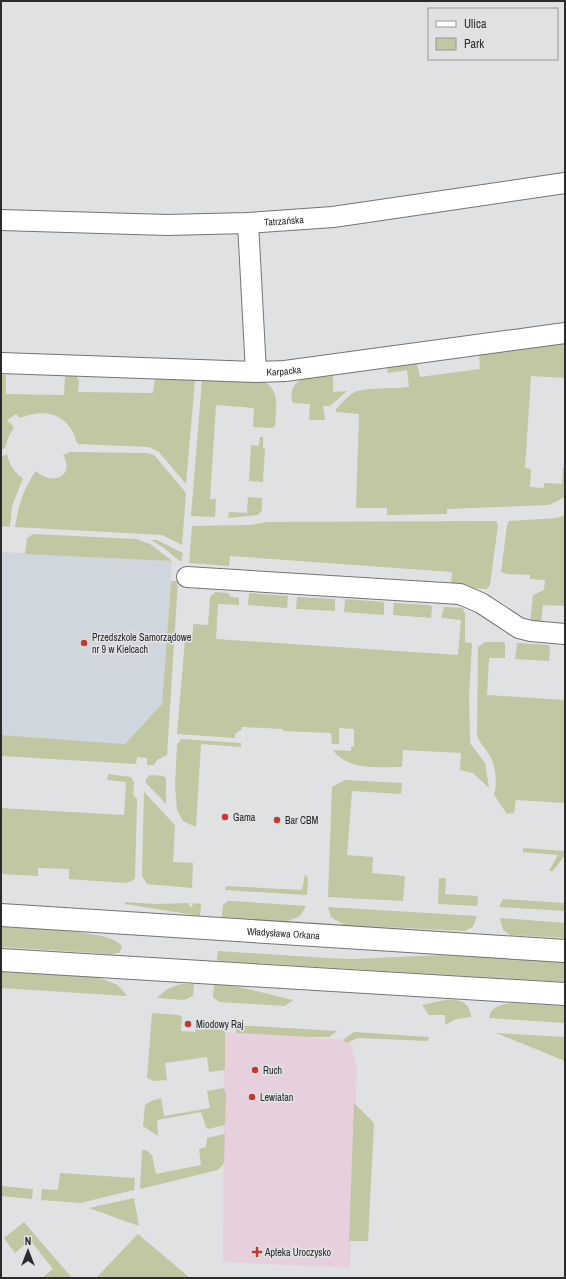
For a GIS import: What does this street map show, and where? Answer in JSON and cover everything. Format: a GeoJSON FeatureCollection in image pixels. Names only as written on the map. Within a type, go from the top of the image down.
{"type":"FeatureCollection","features":[{"type":"Feature","properties":{"kind":"street","name":"Tatrzańska"},"geometry":{"type":"LineString","coordinates":[[1,220],[168,225],[248,223],[333,217],[565,183]]}},
{"type":"Feature","properties":{"kind":"street"},"geometry":{"type":"LineString","coordinates":[[248,223],[256,372]]}},
{"type":"Feature","properties":{"kind":"street","name":"Karpacka"},"geometry":{"type":"LineString","coordinates":[[1,363],[256,372],[285,371],[565,333]]}},
{"type":"Feature","properties":{"kind":"street"},"geometry":{"type":"LineString","coordinates":[[186,577],[460,594],[481,603],[519,628],[531,631],[565,634]]}},
{"type":"Feature","properties":{"kind":"street","name":"Władysława Orkana"},"geometry":{"type":"LineString","coordinates":[[1,915],[565,951]]}},
{"type":"Feature","properties":{"kind":"street"},"geometry":{"type":"LineString","coordinates":[[1,960],[565,994]]}},
{"type":"Feature","properties":{"kind":"shaded area","name":"Przedszkole Samorządowe nr 9 w Kielcach"},"geometry":{"type":"Polygon","coordinates":[[[1,552],[172,561],[162,704],[125,744],[1,735],[1,552]]]}},
{"type":"Feature","properties":{"kind":"shaded area"},"geometry":{"type":"Polygon","coordinates":[[[224,1032],[350,1040],[357,1067],[350,1268],[223,1262],[224,1032]]]}},
{"type":"Feature","properties":{"kind":"green space"},"geometry":{"type":"Polygon","coordinates":[[[565,342],[565,378],[531,376],[525,468],[531,469],[530,487],[544,488],[544,483],[562,484],[563,468],[565,468],[565,497],[549,505],[447,509],[447,514],[387,515],[387,508],[356,508],[359,414],[336,412],[336,409],[353,393],[371,389],[409,387],[407,370],[388,373],[387,367],[417,363],[420,377],[480,369],[479,355],[565,342]]]}},
{"type":"Feature","properties":{"kind":"green space"},"geometry":{"type":"Polygon","coordinates":[[[1,375],[6,375],[6,394],[64,395],[65,377],[68,375],[77,376],[79,381],[78,392],[153,393],[155,378],[195,380],[186,484],[159,452],[149,447],[78,444],[68,425],[56,416],[50,414],[42,413],[20,418],[16,414],[7,420],[14,427],[5,448],[1,450],[1,375]]]}},
{"type":"Feature","properties":{"kind":"green space"},"geometry":{"type":"Polygon","coordinates":[[[333,375],[333,392],[347,391],[330,406],[323,406],[325,420],[309,420],[310,404],[292,402],[291,394],[294,385],[298,381],[309,377],[333,375]]]}},
{"type":"Feature","properties":{"kind":"green space"},"geometry":{"type":"Polygon","coordinates":[[[202,380],[261,381],[272,388],[276,399],[275,426],[273,428],[253,427],[254,408],[216,405],[210,499],[216,499],[215,517],[191,516],[202,380]]]}},
{"type":"Feature","properties":{"kind":"green space"},"geometry":{"type":"Polygon","coordinates":[[[260,437],[263,437],[263,448],[265,448],[263,482],[249,481],[251,445],[259,446],[260,437]]]}},
{"type":"Feature","properties":{"kind":"green space"},"geometry":{"type":"Polygon","coordinates":[[[70,452],[147,453],[154,455],[186,493],[182,545],[162,535],[15,527],[22,497],[36,471],[42,476],[48,478],[60,477],[64,474],[66,469],[66,463],[63,455],[70,452]]]}},
{"type":"Feature","properties":{"kind":"green space"},"geometry":{"type":"Polygon","coordinates":[[[7,454],[12,468],[23,478],[12,506],[10,527],[1,526],[1,457],[7,454]]]}},
{"type":"Feature","properties":{"kind":"green space"},"geometry":{"type":"Polygon","coordinates":[[[248,497],[262,498],[262,510],[258,515],[228,518],[229,512],[247,513],[248,497]]]}},
{"type":"Feature","properties":{"kind":"green space"},"geometry":{"type":"Polygon","coordinates":[[[565,515],[565,606],[543,605],[541,624],[530,623],[533,595],[544,590],[545,580],[530,579],[530,575],[507,574],[501,572],[507,525],[509,521],[557,518],[565,515]]]}},
{"type":"Feature","properties":{"kind":"green space"},"geometry":{"type":"Polygon","coordinates":[[[496,521],[498,525],[490,585],[487,589],[451,587],[452,572],[230,556],[229,566],[189,563],[192,526],[251,525],[267,522],[496,521]]]}},
{"type":"Feature","properties":{"kind":"green space"},"geometry":{"type":"Polygon","coordinates":[[[33,534],[136,539],[150,544],[172,561],[25,554],[27,538],[33,534]]]}},
{"type":"Feature","properties":{"kind":"green space"},"geometry":{"type":"Polygon","coordinates":[[[151,540],[157,540],[183,553],[181,562],[164,548],[151,540]]]}},
{"type":"Feature","properties":{"kind":"green space"},"geometry":{"type":"Polygon","coordinates":[[[171,581],[178,581],[167,755],[157,760],[154,765],[147,765],[147,758],[137,757],[136,764],[1,756],[1,735],[125,744],[162,704],[171,581]]]}},
{"type":"Feature","properties":{"kind":"green space"},"geometry":{"type":"Polygon","coordinates":[[[215,592],[228,593],[231,597],[239,598],[239,605],[218,604],[216,639],[458,655],[461,620],[441,618],[444,607],[463,608],[465,614],[465,642],[472,643],[469,696],[470,743],[485,763],[489,788],[473,773],[460,770],[461,753],[403,750],[402,767],[374,767],[355,765],[347,762],[339,757],[333,750],[351,751],[351,747],[354,746],[354,729],[339,728],[339,744],[332,744],[331,733],[283,731],[283,729],[242,727],[242,729],[235,734],[235,738],[177,734],[185,639],[193,633],[193,624],[208,625],[210,597],[215,592]]]}},
{"type":"Feature","properties":{"kind":"green space"},"geometry":{"type":"Polygon","coordinates":[[[249,593],[288,596],[287,608],[248,605],[249,593]]]}},
{"type":"Feature","properties":{"kind":"green space"},"geometry":{"type":"Polygon","coordinates":[[[297,597],[335,599],[335,611],[296,609],[297,597]]]}},
{"type":"Feature","properties":{"kind":"green space"},"geometry":{"type":"Polygon","coordinates":[[[345,599],[384,602],[384,615],[344,612],[345,599]]]}},
{"type":"Feature","properties":{"kind":"green space"},"geometry":{"type":"Polygon","coordinates":[[[394,603],[430,605],[432,607],[431,618],[393,615],[394,603]]]}},
{"type":"Feature","properties":{"kind":"green space"},"geometry":{"type":"Polygon","coordinates":[[[485,642],[504,642],[505,644],[505,658],[489,658],[487,695],[565,700],[565,803],[516,800],[514,813],[507,814],[494,795],[496,782],[493,763],[477,735],[478,647],[485,642]]]}},
{"type":"Feature","properties":{"kind":"green space"},"geometry":{"type":"Polygon","coordinates":[[[517,643],[548,645],[550,647],[549,661],[515,659],[517,643]]]}},
{"type":"Feature","properties":{"kind":"green space"},"geometry":{"type":"Polygon","coordinates":[[[181,739],[241,743],[241,747],[201,744],[196,827],[183,821],[177,810],[175,786],[177,745],[181,739]]]}},
{"type":"Feature","properties":{"kind":"green space"},"geometry":{"type":"Polygon","coordinates":[[[108,774],[131,777],[134,783],[133,795],[137,799],[135,878],[132,881],[125,883],[69,879],[69,869],[38,868],[38,876],[1,874],[1,808],[124,815],[126,782],[107,780],[108,774]]]}},
{"type":"Feature","properties":{"kind":"green space"},"geometry":{"type":"Polygon","coordinates":[[[150,775],[163,776],[166,778],[166,804],[146,783],[146,779],[150,775]]]}},
{"type":"Feature","properties":{"kind":"green space"},"geometry":{"type":"Polygon","coordinates":[[[345,780],[402,783],[401,794],[352,791],[347,855],[373,857],[372,873],[405,876],[403,901],[328,897],[332,787],[345,780]]]}},
{"type":"Feature","properties":{"kind":"green space"},"geometry":{"type":"Polygon","coordinates":[[[144,792],[175,825],[173,862],[193,863],[192,888],[147,884],[142,876],[144,792]]]}},
{"type":"Feature","properties":{"kind":"green space"},"geometry":{"type":"Polygon","coordinates":[[[523,848],[565,851],[565,855],[553,871],[549,871],[558,855],[523,852],[523,848]]]}},
{"type":"Feature","properties":{"kind":"green space"},"geometry":{"type":"Polygon","coordinates":[[[305,874],[308,878],[307,895],[225,890],[226,886],[302,890],[305,874]]]}},
{"type":"Feature","properties":{"kind":"green space"},"geometry":{"type":"Polygon","coordinates":[[[439,878],[446,878],[445,894],[478,896],[477,906],[438,904],[439,878]]]}},
{"type":"Feature","properties":{"kind":"green space"},"geometry":{"type":"Polygon","coordinates":[[[503,899],[565,903],[565,911],[499,907],[503,899]]]}},
{"type":"Feature","properties":{"kind":"green space"},"geometry":{"type":"Polygon","coordinates":[[[228,901],[306,906],[300,916],[288,921],[222,917],[223,905],[228,901]]]}},
{"type":"Feature","properties":{"kind":"green space"},"geometry":{"type":"Polygon","coordinates":[[[125,902],[156,904],[189,903],[189,906],[192,907],[193,903],[201,904],[200,916],[125,904],[125,902]]]}},
{"type":"Feature","properties":{"kind":"green space"},"geometry":{"type":"Polygon","coordinates":[[[328,907],[477,916],[473,927],[464,931],[344,925],[331,917],[328,907]]]}},
{"type":"Feature","properties":{"kind":"green space"},"geometry":{"type":"Polygon","coordinates":[[[500,918],[565,923],[565,938],[510,935],[503,930],[500,918]]]}},
{"type":"Feature","properties":{"kind":"green space"},"geometry":{"type":"Polygon","coordinates":[[[1,927],[86,933],[116,941],[122,947],[119,953],[111,954],[1,947],[1,927]]]}},
{"type":"Feature","properties":{"kind":"green space"},"geometry":{"type":"Polygon","coordinates":[[[218,951],[353,959],[442,955],[565,962],[565,982],[220,961],[217,960],[218,951]]]}},
{"type":"Feature","properties":{"kind":"green space"},"geometry":{"type":"Polygon","coordinates":[[[1,972],[97,977],[118,985],[127,996],[1,988],[1,972]]]}},
{"type":"Feature","properties":{"kind":"green space"},"geometry":{"type":"Polygon","coordinates":[[[181,984],[194,984],[193,996],[184,1000],[157,998],[167,989],[181,984]]]}},
{"type":"Feature","properties":{"kind":"green space"},"geometry":{"type":"Polygon","coordinates":[[[214,984],[239,987],[293,1000],[285,1006],[219,1002],[213,997],[214,984]]]}},
{"type":"Feature","properties":{"kind":"green space"},"geometry":{"type":"Polygon","coordinates":[[[445,1000],[454,1000],[466,1004],[471,1017],[456,1019],[445,1025],[445,1015],[429,1015],[422,1005],[445,1000]]]}},
{"type":"Feature","properties":{"kind":"green space"},"geometry":{"type":"Polygon","coordinates":[[[514,1003],[565,1006],[565,1023],[489,1018],[492,1011],[498,1006],[514,1003]]]}},
{"type":"Feature","properties":{"kind":"green space"},"geometry":{"type":"Polygon","coordinates":[[[152,1013],[179,1015],[182,1017],[181,1031],[195,1032],[196,1018],[215,1029],[225,1030],[225,1070],[209,1072],[207,1057],[165,1063],[167,1080],[154,1081],[147,1078],[152,1013]]]}},
{"type":"Feature","properties":{"kind":"green space"},"geometry":{"type":"Polygon","coordinates":[[[236,1025],[337,1031],[329,1037],[236,1033],[236,1025]]]}},
{"type":"Feature","properties":{"kind":"green space"},"geometry":{"type":"Polygon","coordinates":[[[354,1032],[429,1037],[428,1041],[358,1038],[346,1043],[343,1040],[354,1032]]]}},
{"type":"Feature","properties":{"kind":"green space"},"geometry":{"type":"Polygon","coordinates":[[[496,1033],[565,1037],[565,1061],[496,1033]]]}},
{"type":"Feature","properties":{"kind":"green space"},"geometry":{"type":"Polygon","coordinates":[[[224,1088],[226,1094],[225,1125],[208,1129],[201,1112],[157,1120],[158,1136],[143,1126],[145,1105],[151,1101],[161,1098],[164,1116],[210,1108],[207,1091],[224,1088]]]}},
{"type":"Feature","properties":{"kind":"green space"},"geometry":{"type":"Polygon","coordinates":[[[354,1103],[374,1123],[368,1241],[349,1241],[354,1103]]]}},
{"type":"Feature","properties":{"kind":"green space"},"geometry":{"type":"Polygon","coordinates":[[[225,1134],[224,1163],[218,1170],[140,1189],[142,1150],[146,1150],[152,1155],[156,1174],[201,1165],[199,1149],[206,1147],[207,1138],[225,1134]]]}},
{"type":"Feature","properties":{"kind":"green space"},"geometry":{"type":"Polygon","coordinates":[[[60,1173],[135,1178],[134,1190],[80,1203],[41,1200],[42,1189],[58,1190],[60,1173]]]}},
{"type":"Feature","properties":{"kind":"green space"},"geometry":{"type":"Polygon","coordinates":[[[1,1186],[33,1189],[32,1199],[1,1196],[1,1186]]]}},
{"type":"Feature","properties":{"kind":"green space"},"geometry":{"type":"Polygon","coordinates":[[[134,1198],[139,1226],[89,1208],[134,1198]]]}},
{"type":"Feature","properties":{"kind":"green space"},"geometry":{"type":"Polygon","coordinates":[[[24,1222],[72,1278],[42,1278],[53,1269],[30,1240],[15,1253],[4,1238],[24,1222]]]}},
{"type":"Feature","properties":{"kind":"green space"},"geometry":{"type":"Polygon","coordinates":[[[138,1234],[190,1278],[98,1278],[97,1277],[138,1234]]]}},
{"type":"Feature","properties":{"kind":"place","name":"Przedszkole Samorządowe nr 9 w Kielcach"},"geometry":{"type":"Point","coordinates":[84,643]}},
{"type":"Feature","properties":{"kind":"place","name":"Gama"},"geometry":{"type":"Point","coordinates":[225,817]}},
{"type":"Feature","properties":{"kind":"place","name":"Bar CBM"},"geometry":{"type":"Point","coordinates":[277,820]}},
{"type":"Feature","properties":{"kind":"place","name":"Miodowy Raj"},"geometry":{"type":"Point","coordinates":[188,1024]}},
{"type":"Feature","properties":{"kind":"place","name":"Ruch"},"geometry":{"type":"Point","coordinates":[255,1070]}},
{"type":"Feature","properties":{"kind":"place","name":"Lewiatan"},"geometry":{"type":"Point","coordinates":[252,1097]}},
{"type":"Feature","properties":{"kind":"place","name":"Apteka Uroczysko"},"geometry":{"type":"Point","coordinates":[257,1252]}}]}
